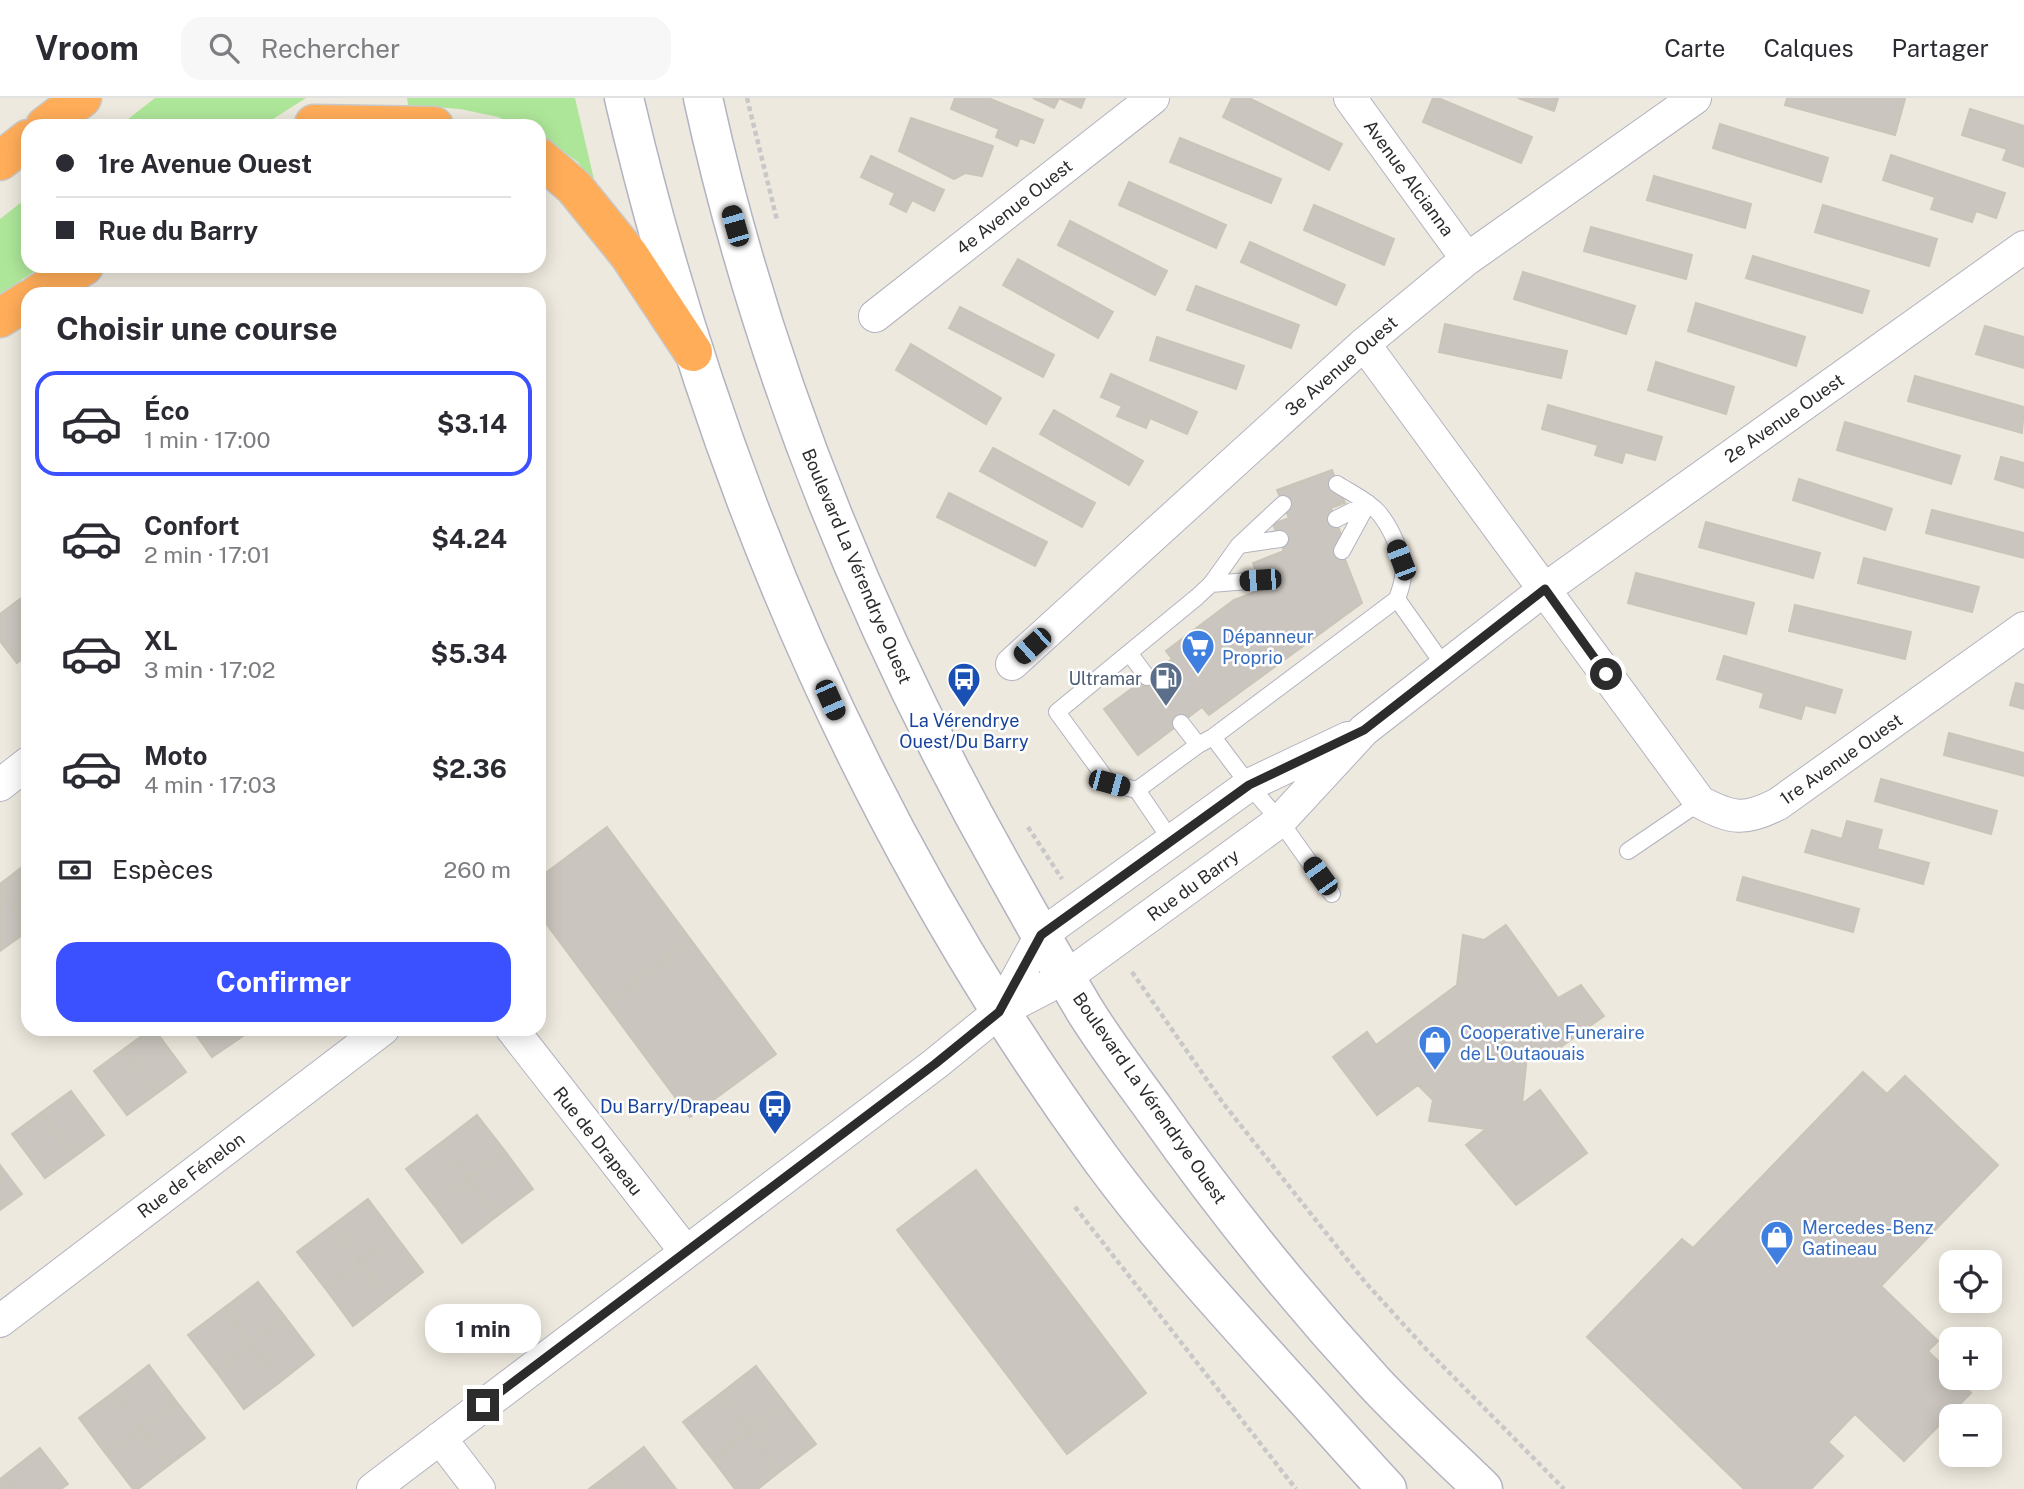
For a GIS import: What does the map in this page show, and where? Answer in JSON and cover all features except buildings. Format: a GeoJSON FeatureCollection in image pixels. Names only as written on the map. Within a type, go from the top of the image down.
{"type":"FeatureCollection","features":[{"type":"Feature","properties":{"kind":"highway"},"geometry":{"type":"LineString","coordinates":[[54,119],[82,98]]}},
{"type":"Feature","properties":{"kind":"highway"},"geometry":{"type":"LineString","coordinates":[[323,119],[356,98]]}},
{"type":"Feature","properties":{"kind":"highway"},"geometry":{"type":"LineString","coordinates":[[0,161],[21,144]]}},
{"type":"Feature","properties":{"kind":"highway"},"geometry":{"type":"LineString","coordinates":[[546,163],[574,187],[629,255],[693,352]]}},
{"type":"Feature","properties":{"kind":"highway"},"geometry":{"type":"LineString","coordinates":[[50,287],[72,273]]}},
{"type":"Feature","properties":{"kind":"highway"},"geometry":{"type":"LineString","coordinates":[[0,318],[21,304]]}},
{"type":"Feature","properties":{"kind":"main road"},"geometry":{"type":"LineString","coordinates":[[624,98],[676,297],[746,506],[839,720],[892,826],[999,1012],[1104,1162],[1157,1230],[1245,1333],[1387,1489]]}},
{"type":"Feature","properties":{"kind":"main road","name":"Boulevard La Vérendrye Ouest"},"geometry":{"type":"LineString","coordinates":[[703,98],[729,208],[761,317],[818,480],[882,633],[925,725],[971,811],[1089,1016],[1195,1166],[1252,1240],[1375,1383],[1483,1489]]}},
{"type":"Feature","properties":{"kind":"street","name":"4e Avenue Ouest"},"geometry":{"type":"LineString","coordinates":[[875,316],[1153,98]]}},
{"type":"Feature","properties":{"kind":"street","name":"Avenue Alcianna"},"geometry":{"type":"LineString","coordinates":[[1350,98],[1467,259]]}},
{"type":"Feature","properties":{"kind":"street","name":"3e Avenue Ouest"},"geometry":{"type":"LineString","coordinates":[[1012,664],[1364,344],[1467,259],[1695,98]]}},
{"type":"Feature","properties":{"kind":"street","name":"2e Avenue Ouest"},"geometry":{"type":"LineString","coordinates":[[1545,589],[2024,247]]}},
{"type":"Feature","properties":{"kind":"street"},"geometry":{"type":"LineString","coordinates":[[1364,344],[1700,802]]}},
{"type":"Feature","properties":{"kind":"street","name":"Rue du Barry"},"geometry":{"type":"LineString","coordinates":[[373,1489],[944,1057],[999,1012],[1066,977],[1280,821],[1364,730],[1545,589]]}},
{"type":"Feature","properties":{"kind":"street","name":"1re Avenue Ouest"},"geometry":{"type":"LineString","coordinates":[[1700,802],[1738,817],[1760,813],[1778,804],[2024,628]]}},
{"type":"Feature","properties":{"kind":"street","name":"Rue du Barry"},"geometry":{"type":"LineString","coordinates":[[999,1012],[1041,935],[1249,785],[1364,730]]}},
{"type":"Feature","properties":{"kind":"street"},"geometry":{"type":"LineString","coordinates":[[0,785],[21,768]]}},
{"type":"Feature","properties":{"kind":"street","name":"Rue de Fénelon"},"geometry":{"type":"LineString","coordinates":[[0,1321],[374,1036]]}},
{"type":"Feature","properties":{"kind":"street","name":"Rue de Drapeau"},"geometry":{"type":"LineString","coordinates":[[517,1036],[686,1252]]}},
{"type":"Feature","properties":{"kind":"street"},"geometry":{"type":"LineString","coordinates":[[440,1438],[479,1489]]}},
{"type":"Feature","properties":{"kind":"lane"},"geometry":{"type":"LineString","coordinates":[[1137,790],[1213,737],[1397,599],[1403,572],[1387,526],[1368,503],[1337,484]]}},
{"type":"Feature","properties":{"kind":"lane"},"geometry":{"type":"LineString","coordinates":[[1335,519],[1368,503]]}},
{"type":"Feature","properties":{"kind":"lane"},"geometry":{"type":"LineString","coordinates":[[1342,551],[1368,503]]}},
{"type":"Feature","properties":{"kind":"lane"},"geometry":{"type":"LineString","coordinates":[[1171,840],[1137,790],[1109,783],[1057,712],[1211,584],[1239,545],[1283,505]]}},
{"type":"Feature","properties":{"kind":"lane"},"geometry":{"type":"LineString","coordinates":[[1239,545],[1280,539]]}},
{"type":"Feature","properties":{"kind":"lane"},"geometry":{"type":"LineString","coordinates":[[1211,584],[1260,580]]}},
{"type":"Feature","properties":{"kind":"lane"},"geometry":{"type":"LineString","coordinates":[[1397,599],[1445,667]]}},
{"type":"Feature","properties":{"kind":"lane"},"geometry":{"type":"LineString","coordinates":[[1130,654],[1147,677]]}},
{"type":"Feature","properties":{"kind":"lane"},"geometry":{"type":"LineString","coordinates":[[1181,723],[1198,745]]}},
{"type":"Feature","properties":{"kind":"lane"},"geometry":{"type":"LineString","coordinates":[[1213,737],[1280,821],[1332,894]]}},
{"type":"Feature","properties":{"kind":"lane"},"geometry":{"type":"LineString","coordinates":[[1628,851],[1700,802]]}},
{"type":"Feature","properties":{"kind":"path"},"geometry":{"type":"LineString","coordinates":[[747,98],[779,228]]}},
{"type":"Feature","properties":{"kind":"path"},"geometry":{"type":"LineString","coordinates":[[1164,701],[1190,682]]}},
{"type":"Feature","properties":{"kind":"path"},"geometry":{"type":"LineString","coordinates":[[1021,818],[1055,868]]}},
{"type":"Feature","properties":{"kind":"path"},"geometry":{"type":"LineString","coordinates":[[1129,964],[1223,1103],[1365,1282],[1425,1348],[1564,1489]]}},
{"type":"Feature","properties":{"kind":"path"},"geometry":{"type":"LineString","coordinates":[[1075,1207],[1296,1489]]}},
{"type":"Feature","properties":{"kind":"green space"},"geometry":{"type":"Polygon","coordinates":[[[155,98],[306,98],[273,119],[128,119],[155,98]]]}},
{"type":"Feature","properties":{"kind":"green space"},"geometry":{"type":"Polygon","coordinates":[[[407,98],[575,98],[596,188],[578,162],[546,140],[546,119],[502,119],[460,109],[408,105],[407,98]]]}},
{"type":"Feature","properties":{"kind":"green space"},"geometry":{"type":"Polygon","coordinates":[[[21,202],[21,273],[32,273],[0,294],[0,219],[21,202]]]}},
{"type":"Feature","properties":{"kind":"place","name":"Dépanneur Proprio"},"geometry":{"type":"Point","coordinates":[1198,676]}},
{"type":"Feature","properties":{"kind":"place","name":"Ultramar"},"geometry":{"type":"Point","coordinates":[1166,708]}},
{"type":"Feature","properties":{"kind":"place","name":"La Vérendrye Ouest/Du Barry"},"geometry":{"type":"Point","coordinates":[964,709]}},
{"type":"Feature","properties":{"kind":"place","name":"Cooperative Funeraire de L'Outaouais"},"geometry":{"type":"Point","coordinates":[1435,1072]}},
{"type":"Feature","properties":{"kind":"place","name":"Du Barry/Drapeau"},"geometry":{"type":"Point","coordinates":[775,1136]}},
{"type":"Feature","properties":{"kind":"place","name":"Mercedes-Benz Gatineau"},"geometry":{"type":"Point","coordinates":[1777,1267]}},
{"type":"Feature","properties":{"kind":"route"},"geometry":{"type":"LineString","coordinates":[[483,1405],[954,1050],[999,1012],[1041,935],[1249,785],[1364,730],[1545,589],[1606,674]]}}]}
